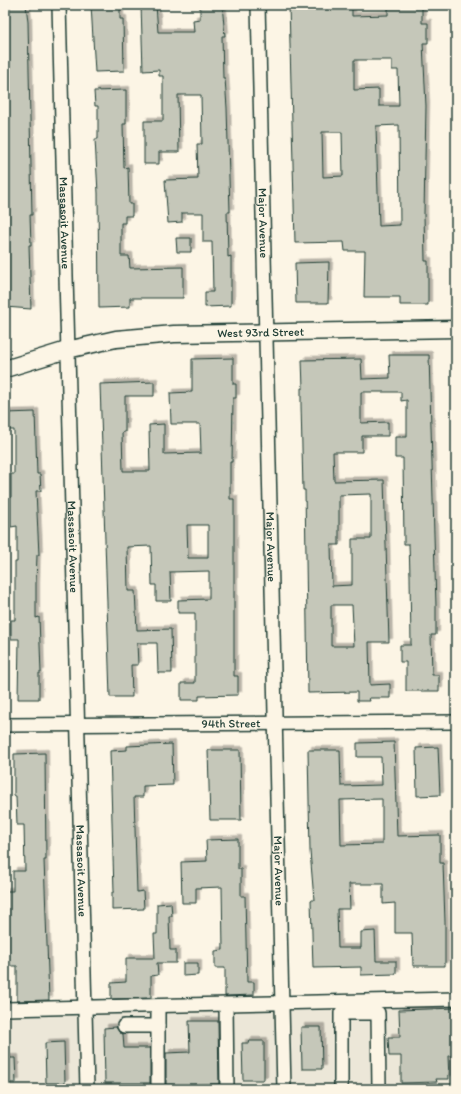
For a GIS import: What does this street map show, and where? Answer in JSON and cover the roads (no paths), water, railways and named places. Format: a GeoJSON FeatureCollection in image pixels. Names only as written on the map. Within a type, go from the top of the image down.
{"type":"FeatureCollection","features":[{"type":"Feature","properties":{"kind":"main road","name":"West 93rd Street"},"geometry":{"type":"LineString","coordinates":[[5,369],[67,350],[116,339],[174,334],[456,329]]}},
{"type":"Feature","properties":{"kind":"street","name":"Massasoit Avenue"},"geometry":{"type":"LineString","coordinates":[[59,5],[87,1089]]}},
{"type":"Feature","properties":{"kind":"street","name":"Major Avenue"},"geometry":{"type":"LineString","coordinates":[[258,5],[284,1089]]}},
{"type":"Feature","properties":{"kind":"street","name":"94th Street"},"geometry":{"type":"LineString","coordinates":[[5,726],[456,722]]}},
{"type":"Feature","properties":{"kind":"street"},"geometry":{"type":"LineString","coordinates":[[5,1010],[456,1000]]}},
{"type":"Feature","properties":{"kind":"street"},"geometry":{"type":"LineString","coordinates":[[226,1004],[226,1089]]}},
{"type":"Feature","properties":{"kind":"street"},"geometry":{"type":"LineString","coordinates":[[158,1006],[158,1089]]}},
{"type":"Feature","properties":{"kind":"street"},"geometry":{"type":"LineString","coordinates":[[341,1089],[341,1013],[378,1013],[379,1089]]}},
{"type":"Feature","properties":{"kind":"street"},"geometry":{"type":"LineString","coordinates":[[124,1026],[158,1026]]}}]}
